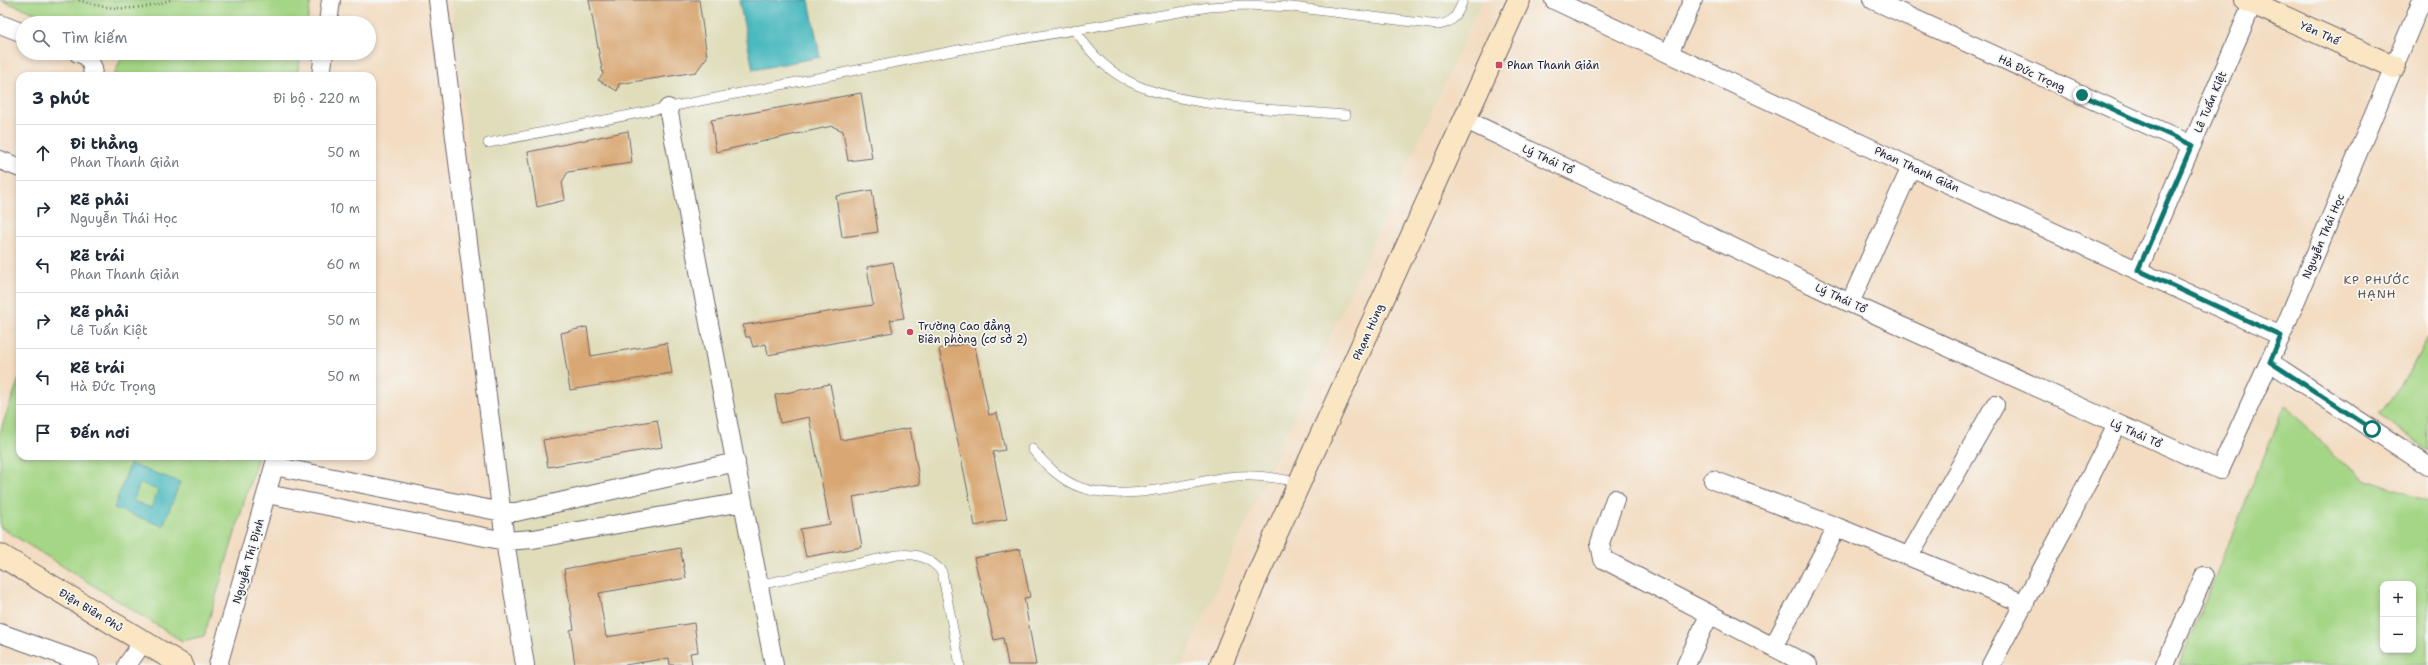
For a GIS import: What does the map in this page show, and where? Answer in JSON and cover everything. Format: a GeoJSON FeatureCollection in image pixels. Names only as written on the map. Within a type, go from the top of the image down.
{"type":"FeatureCollection","features":[{"type":"Feature","properties":{"kind":"street"},"geometry":{"type":"LineString","coordinates":[[329,16],[331,0]]}},
{"type":"Feature","properties":{"kind":"street"},"geometry":{"type":"LineString","coordinates":[[438,0],[505,541],[526,665]]}},
{"type":"Feature","properties":{"kind":"street","name":"Phạm Hùng"},"geometry":{"type":"LineString","coordinates":[[1221,665],[1300,483],[1519,0]]}},
{"type":"Feature","properties":{"kind":"street","name":"Phan Thanh Giản"},"geometry":{"type":"LineString","coordinates":[[1554,0],[1911,167],[2281,336]]}},
{"type":"Feature","properties":{"kind":"street"},"geometry":{"type":"LineString","coordinates":[[1669,53],[1693,0]]}},
{"type":"Feature","properties":{"kind":"street","name":"Hà Đức Trọng"},"geometry":{"type":"LineString","coordinates":[[1873,0],[2192,145]]}},
{"type":"Feature","properties":{"kind":"street","name":"Nguyễn Thái Học"},"geometry":{"type":"LineString","coordinates":[[2220,470],[2270,362],[2422,0]]}},
{"type":"Feature","properties":{"kind":"street","name":"Lê Tuấn Kiệt"},"geometry":{"type":"LineString","coordinates":[[2138,270],[2192,145],[2251,1]]}},
{"type":"Feature","properties":{"kind":"street","name":"Yên Thế"},"geometry":{"type":"LineString","coordinates":[[2251,1],[2394,67]]}},
{"type":"Feature","properties":{"kind":"street"},"geometry":{"type":"LineString","coordinates":[[0,24],[16,30]]}},
{"type":"Feature","properties":{"kind":"street"},"geometry":{"type":"LineString","coordinates":[[89,60],[93,68],[92,72]]}},
{"type":"Feature","properties":{"kind":"street"},"geometry":{"type":"LineString","coordinates":[[322,72],[323,60]]}},
{"type":"Feature","properties":{"kind":"street"},"geometry":{"type":"LineString","coordinates":[[668,108],[774,665]]}},
{"type":"Feature","properties":{"kind":"street","name":"Lý Thái Tổ"},"geometry":{"type":"LineString","coordinates":[[1464,119],[1850,303],[2220,470]]}},
{"type":"Feature","properties":{"kind":"street"},"geometry":{"type":"LineString","coordinates":[[0,160],[16,166]]}},
{"type":"Feature","properties":{"kind":"street"},"geometry":{"type":"LineString","coordinates":[[1850,303],[1911,167]]}},
{"type":"Feature","properties":{"kind":"street"},"geometry":{"type":"LineString","coordinates":[[2270,362],[2428,466]]}},
{"type":"Feature","properties":{"kind":"street"},"geometry":{"type":"LineString","coordinates":[[1909,556],[1995,405]]}},
{"type":"Feature","properties":{"kind":"street"},"geometry":{"type":"LineString","coordinates":[[1991,665],[2025,604],[2117,424]]}},
{"type":"Feature","properties":{"kind":"street"},"geometry":{"type":"LineString","coordinates":[[275,461],[502,512],[516,512],[736,462]]}},
{"type":"Feature","properties":{"kind":"street","name":"Nguyễn Thị Định"},"geometry":{"type":"LineString","coordinates":[[218,665],[275,461]]}},
{"type":"Feature","properties":{"kind":"street"},"geometry":{"type":"LineString","coordinates":[[1713,480],[1837,527],[2025,604]]}},
{"type":"Feature","properties":{"kind":"street"},"geometry":{"type":"LineString","coordinates":[[267,494],[505,541],[533,539],[743,502]]}},
{"type":"Feature","properties":{"kind":"street"},"geometry":{"type":"LineString","coordinates":[[1615,499],[1600,543],[1603,559],[1808,665]]}},
{"type":"Feature","properties":{"kind":"street"},"geometry":{"type":"LineString","coordinates":[[1773,647],[1837,527]]}},
{"type":"Feature","properties":{"kind":"street","name":"Điện Biên Phủ"},"geometry":{"type":"LineString","coordinates":[[0,555],[182,665]]}},
{"type":"Feature","properties":{"kind":"street"},"geometry":{"type":"LineString","coordinates":[[2165,665],[2204,576]]}},
{"type":"Feature","properties":{"kind":"street"},"geometry":{"type":"LineString","coordinates":[[1686,665],[1709,615]]}},
{"type":"Feature","properties":{"kind":"street"},"geometry":{"type":"LineString","coordinates":[[0,633],[90,665]]}},
{"type":"Feature","properties":{"kind":"street"},"geometry":{"type":"LineString","coordinates":[[127,665],[143,642]]}},
{"type":"Feature","properties":{"kind":"lane"},"geometry":{"type":"LineString","coordinates":[[488,143],[1075,29],[1173,12],[1245,5],[1292,7],[1438,24],[1447,23],[1454,19],[1463,0]]}},
{"type":"Feature","properties":{"kind":"lane"},"geometry":{"type":"LineString","coordinates":[[1075,29],[1092,54],[1111,70],[1137,85],[1158,92],[1228,104],[1346,115]]}},
{"type":"Feature","properties":{"kind":"lane"},"geometry":{"type":"LineString","coordinates":[[1032,449],[1048,468],[1063,479],[1080,488],[1099,492],[1114,493],[1170,487],[1228,477],[1277,478],[1300,483]]}},
{"type":"Feature","properties":{"kind":"lane"},"geometry":{"type":"LineString","coordinates":[[758,585],[897,555],[909,554],[921,556],[933,562],[942,572],[960,665]]}},
{"type":"Feature","properties":{"kind":"path"},"geometry":{"type":"LineString","coordinates":[[79,0],[108,7],[141,9],[170,0]]}},
{"type":"Feature","properties":{"kind":"shaded area","name":"Trường Cao đẳng Biên phòng (cơ sở 2)"},"geometry":{"type":"Polygon","coordinates":[[[451,0],[1482,0],[1182,665],[527,665],[451,0]]]}},
{"type":"Feature","properties":{"kind":"green space"},"geometry":{"type":"Polygon","coordinates":[[[0,0],[311,0],[308,16],[44,16],[0,0]]]}},
{"type":"Feature","properties":{"kind":"green space"},"geometry":{"type":"Polygon","coordinates":[[[120,60],[300,60],[298,72],[116,72],[120,60]]]}},
{"type":"Feature","properties":{"kind":"green space"},"geometry":{"type":"Polygon","coordinates":[[[2428,337],[2428,451],[2379,414],[2401,387],[2428,337]]]}},
{"type":"Feature","properties":{"kind":"green space"},"geometry":{"type":"Polygon","coordinates":[[[16,387],[16,460],[257,460],[204,636],[182,641],[0,527],[0,432],[16,387]]]}},
{"type":"Feature","properties":{"kind":"green space"},"geometry":{"type":"Polygon","coordinates":[[[2285,405],[2336,458],[2367,480],[2428,501],[2428,665],[2179,665],[2285,405]]]}},
{"type":"Feature","properties":{"kind":"water"},"geometry":{"type":"Polygon","coordinates":[[[739,0],[809,0],[820,57],[753,70],[739,0]]]}},
{"type":"Feature","properties":{"kind":"water"},"geometry":{"type":"Polygon","coordinates":[[[130,464],[180,482],[163,526],[114,508],[130,464]],[[140,483],[133,501],[151,508],[158,490],[140,483]]]}},
{"type":"Feature","properties":{"kind":"building"},"geometry":{"type":"Polygon","coordinates":[[[589,0],[699,0],[707,57],[696,72],[619,84],[617,91],[598,80],[603,74],[589,0]]]}},
{"type":"Feature","properties":{"kind":"building"},"geometry":{"type":"Polygon","coordinates":[[[861,93],[872,158],[848,161],[843,131],[832,126],[716,152],[711,120],[861,93]]]}},
{"type":"Feature","properties":{"kind":"building"},"geometry":{"type":"Polygon","coordinates":[[[628,131],[632,163],[568,172],[562,182],[565,200],[537,207],[528,152],[628,131]]]}},
{"type":"Feature","properties":{"kind":"building"},"geometry":{"type":"Polygon","coordinates":[[[872,190],[878,232],[842,237],[836,196],[872,190]]]}},
{"type":"Feature","properties":{"kind":"building"},"geometry":{"type":"Polygon","coordinates":[[[893,262],[904,318],[890,320],[893,332],[768,355],[766,344],[753,347],[750,337],[746,337],[743,325],[873,305],[867,267],[893,262]]]}},
{"type":"Feature","properties":{"kind":"building"},"geometry":{"type":"Polygon","coordinates":[[[587,327],[591,356],[667,343],[672,373],[570,390],[561,333],[587,327]]]}},
{"type":"Feature","properties":{"kind":"building"},"geometry":{"type":"Polygon","coordinates":[[[974,342],[989,415],[997,413],[1005,450],[993,452],[1007,519],[975,526],[939,349],[974,342]]]}},
{"type":"Feature","properties":{"kind":"building"},"geometry":{"type":"Polygon","coordinates":[[[830,384],[841,440],[910,428],[920,484],[853,497],[862,547],[806,557],[800,529],[830,524],[809,417],[780,423],[775,395],[830,384]]]}},
{"type":"Feature","properties":{"kind":"building"},"geometry":{"type":"Polygon","coordinates":[[[657,420],[662,447],[548,467],[543,440],[657,420]]]}},
{"type":"Feature","properties":{"kind":"building"},"geometry":{"type":"Polygon","coordinates":[[[680,548],[686,578],[599,593],[606,637],[694,623],[698,652],[690,653],[692,664],[670,665],[669,658],[625,665],[575,665],[570,630],[574,629],[564,569],[680,548]]]}},
{"type":"Feature","properties":{"kind":"building"},"geometry":{"type":"Polygon","coordinates":[[[1020,549],[1030,597],[1024,598],[1036,665],[1008,665],[1003,638],[994,640],[974,558],[1020,549]]]}},
{"type":"Feature","properties":{"kind":"place","name":"Phan Thanh Giản"},"geometry":{"type":"Point","coordinates":[1499,65]}},
{"type":"Feature","properties":{"kind":"place","name":"Trường Cao đẳng Biên phòng (cơ sở 2)"},"geometry":{"type":"Point","coordinates":[910,332]}},
{"type":"Feature","properties":{"kind":"district","name":"KP PHƯỚC HẠNH"},"geometry":{"type":"Point","coordinates":[2377,287]}},
{"type":"Feature","properties":{"kind":"route"},"geometry":{"type":"LineString","coordinates":[[2082,95],[2192,145],[2138,270],[2281,336],[2270,362],[2372,429]]}}]}
